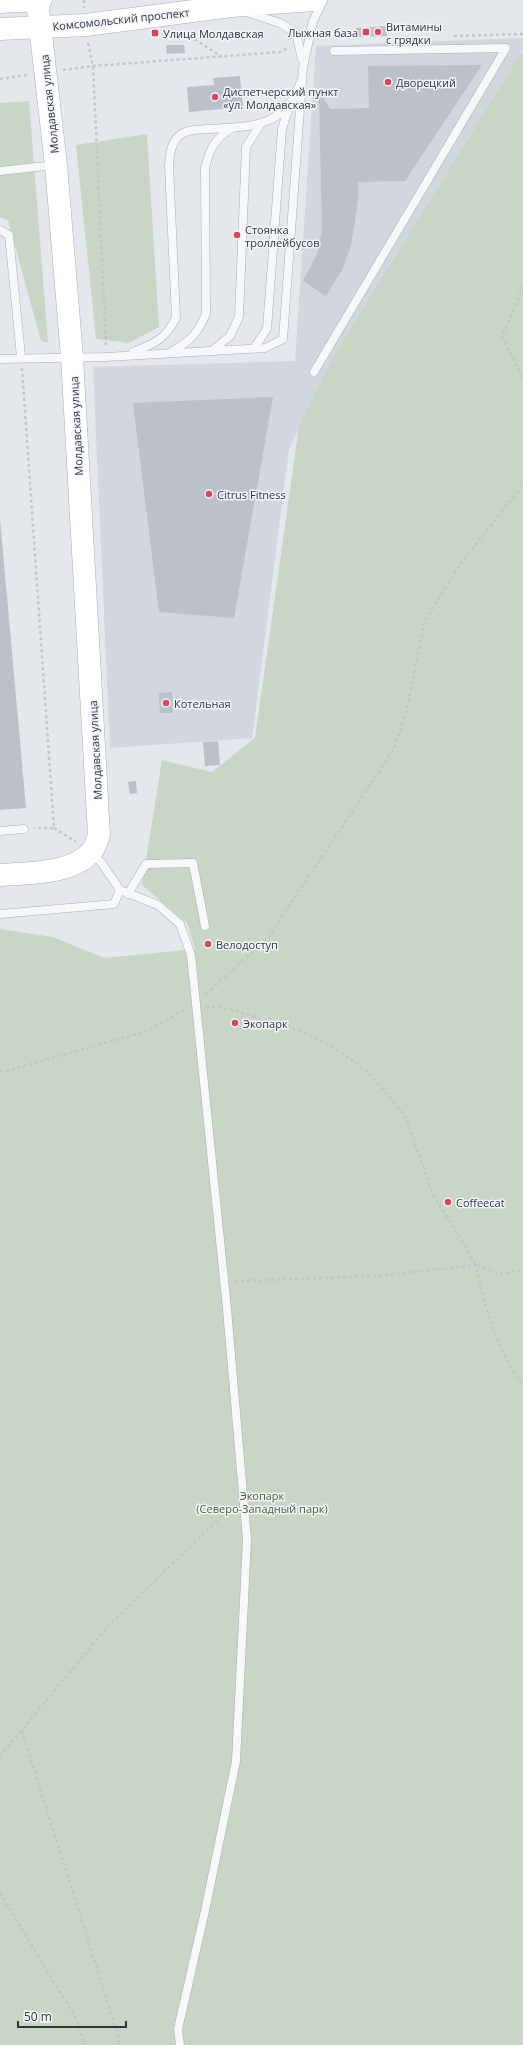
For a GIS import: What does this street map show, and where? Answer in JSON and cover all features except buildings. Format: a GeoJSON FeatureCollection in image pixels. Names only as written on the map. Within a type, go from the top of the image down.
{"type":"FeatureCollection","features":[{"type":"Feature","properties":{"kind":"street","name":"Молдавская улица"},"geometry":{"type":"LineString","coordinates":[[37,0],[56,164],[72,357],[99,817],[99,835],[91,852]]}},
{"type":"Feature","properties":{"kind":"street"},"geometry":{"type":"LineString","coordinates":[[0,2],[41,0]]}},
{"type":"Feature","properties":{"kind":"street","name":"Комсомольский проспект"},"geometry":{"type":"LineString","coordinates":[[0,29],[86,25],[231,6],[314,0]]}},
{"type":"Feature","properties":{"kind":"street"},"geometry":{"type":"LineString","coordinates":[[0,875],[50,871],[73,865],[91,852]]}},
{"type":"Feature","properties":{"kind":"lane"},"geometry":{"type":"LineString","coordinates":[[254,348],[267,329],[282,129],[290,104],[300,85],[313,21],[323,0]]}},
{"type":"Feature","properties":{"kind":"lane"},"geometry":{"type":"LineString","coordinates":[[0,358],[106,357],[265,348],[283,339],[303,68],[296,33],[280,23],[231,6]]}},
{"type":"Feature","properties":{"kind":"lane"},"geometry":{"type":"LineString","coordinates":[[314,372],[506,48],[334,51]]}},
{"type":"Feature","properties":{"kind":"lane"},"geometry":{"type":"LineString","coordinates":[[125,355],[156,343],[169,332],[176,318],[170,151],[177,138],[189,130],[260,125],[278,117],[290,104]]}},
{"type":"Feature","properties":{"kind":"lane"},"geometry":{"type":"LineString","coordinates":[[213,350],[230,336],[239,317],[246,147],[260,125]]}},
{"type":"Feature","properties":{"kind":"lane"},"geometry":{"type":"LineString","coordinates":[[169,353],[198,331],[206,314],[205,168],[213,145],[220,135],[233,127]]}},
{"type":"Feature","properties":{"kind":"lane"},"geometry":{"type":"LineString","coordinates":[[0,171],[56,164]]}},
{"type":"Feature","properties":{"kind":"lane"},"geometry":{"type":"LineString","coordinates":[[0,230],[9,235],[21,357]]}},
{"type":"Feature","properties":{"kind":"lane"},"geometry":{"type":"LineString","coordinates":[[0,831],[24,829]]}},
{"type":"Feature","properties":{"kind":"lane"},"geometry":{"type":"LineString","coordinates":[[91,852],[102,862],[120,890],[158,905],[180,924],[191,955],[224,1281],[243,1495],[246,1540],[236,1761],[205,1911],[178,2029],[180,2045]]}},
{"type":"Feature","properties":{"kind":"lane"},"geometry":{"type":"LineString","coordinates":[[128,894],[146,864],[193,863],[205,926]]}},
{"type":"Feature","properties":{"kind":"lane"},"geometry":{"type":"LineString","coordinates":[[0,914],[114,904],[120,890]]}},
{"type":"Feature","properties":{"kind":"path"},"geometry":{"type":"LineString","coordinates":[[86,25],[93,66],[106,357]]}},
{"type":"Feature","properties":{"kind":"path"},"geometry":{"type":"LineString","coordinates":[[162,34],[176,35],[196,40],[223,57]]}},
{"type":"Feature","properties":{"kind":"path"},"geometry":{"type":"LineString","coordinates":[[451,36],[523,34]]}},
{"type":"Feature","properties":{"kind":"path"},"geometry":{"type":"LineString","coordinates":[[0,79],[93,66],[280,52],[299,43]]}},
{"type":"Feature","properties":{"kind":"path"},"geometry":{"type":"LineString","coordinates":[[523,287],[502,336],[523,378]]}},
{"type":"Feature","properties":{"kind":"path"},"geometry":{"type":"LineString","coordinates":[[21,357],[54,828]]}},
{"type":"Feature","properties":{"kind":"path"},"geometry":{"type":"LineString","coordinates":[[0,1071],[6,1071],[147,1031],[195,1004],[267,940],[394,749],[407,709],[424,622],[461,564],[523,485]]}},
{"type":"Feature","properties":{"kind":"path"},"geometry":{"type":"LineString","coordinates":[[24,829],[54,828],[91,852]]}},
{"type":"Feature","properties":{"kind":"path"},"geometry":{"type":"LineString","coordinates":[[195,1004],[230,1010],[303,1032],[338,1050],[367,1072],[395,1103],[406,1118],[432,1192],[476,1265],[485,1308],[512,1372],[523,1384]]}},
{"type":"Feature","properties":{"kind":"path"},"geometry":{"type":"LineString","coordinates":[[224,1281],[376,1276],[476,1265],[501,1274],[523,1270]]}},
{"type":"Feature","properties":{"kind":"path"},"geometry":{"type":"LineString","coordinates":[[0,1756],[110,1624],[243,1495]]}},
{"type":"Feature","properties":{"kind":"path"},"geometry":{"type":"LineString","coordinates":[[22,1731],[121,2045]]}},
{"type":"Feature","properties":{"kind":"path"},"geometry":{"type":"LineString","coordinates":[[0,1893],[77,2020],[84,2045]]}},
{"type":"Feature","properties":{"kind":"shaded area"},"geometry":{"type":"Polygon","coordinates":[[[523,38],[523,49],[334,355],[289,449],[252,738],[110,748],[93,367],[295,361],[316,46],[523,38]]]}},
{"type":"Feature","properties":{"kind":"green space","name":"Экопарк (Северо-Западный парк)"},"geometry":{"type":"Polygon","coordinates":[[[523,52],[523,2045],[0,2045],[0,929],[53,937],[104,958],[195,949],[187,923],[142,885],[162,760],[212,772],[255,738],[299,426],[334,355],[520,54],[523,52]]]}},
{"type":"Feature","properties":{"kind":"green space"},"geometry":{"type":"Polygon","coordinates":[[[29,101],[48,343],[41,341],[8,220],[0,217],[0,103],[29,101]]]}},
{"type":"Feature","properties":{"kind":"green space"},"geometry":{"type":"Polygon","coordinates":[[[147,134],[159,327],[129,343],[96,339],[76,145],[147,134]]]}},
{"type":"Feature","properties":{"kind":"place","name":"Лыжная база"},"geometry":{"type":"Point","coordinates":[366,32]}},
{"type":"Feature","properties":{"kind":"place","name":"Витамины с грядки"},"geometry":{"type":"Point","coordinates":[378,32]}},
{"type":"Feature","properties":{"kind":"place","name":"Улица Молдавская"},"geometry":{"type":"Point","coordinates":[155,33]}},
{"type":"Feature","properties":{"kind":"place","name":"Дворецкий"},"geometry":{"type":"Point","coordinates":[388,82]}},
{"type":"Feature","properties":{"kind":"place","name":"Диспетчерский пункт «ул. Молдавская»"},"geometry":{"type":"Point","coordinates":[215,97]}},
{"type":"Feature","properties":{"kind":"place","name":"Стоянка троллейбусов"},"geometry":{"type":"Point","coordinates":[237,235]}},
{"type":"Feature","properties":{"kind":"place","name":"Citrus Fitness"},"geometry":{"type":"Point","coordinates":[209,494]}},
{"type":"Feature","properties":{"kind":"place","name":"Котельная"},"geometry":{"type":"Point","coordinates":[166,703]}},
{"type":"Feature","properties":{"kind":"place","name":"Велодоступ"},"geometry":{"type":"Point","coordinates":[208,944]}},
{"type":"Feature","properties":{"kind":"place","name":"Экопарк"},"geometry":{"type":"Point","coordinates":[235,1023]}},
{"type":"Feature","properties":{"kind":"place","name":"Coffeecat"},"geometry":{"type":"Point","coordinates":[448,1202]}}]}
